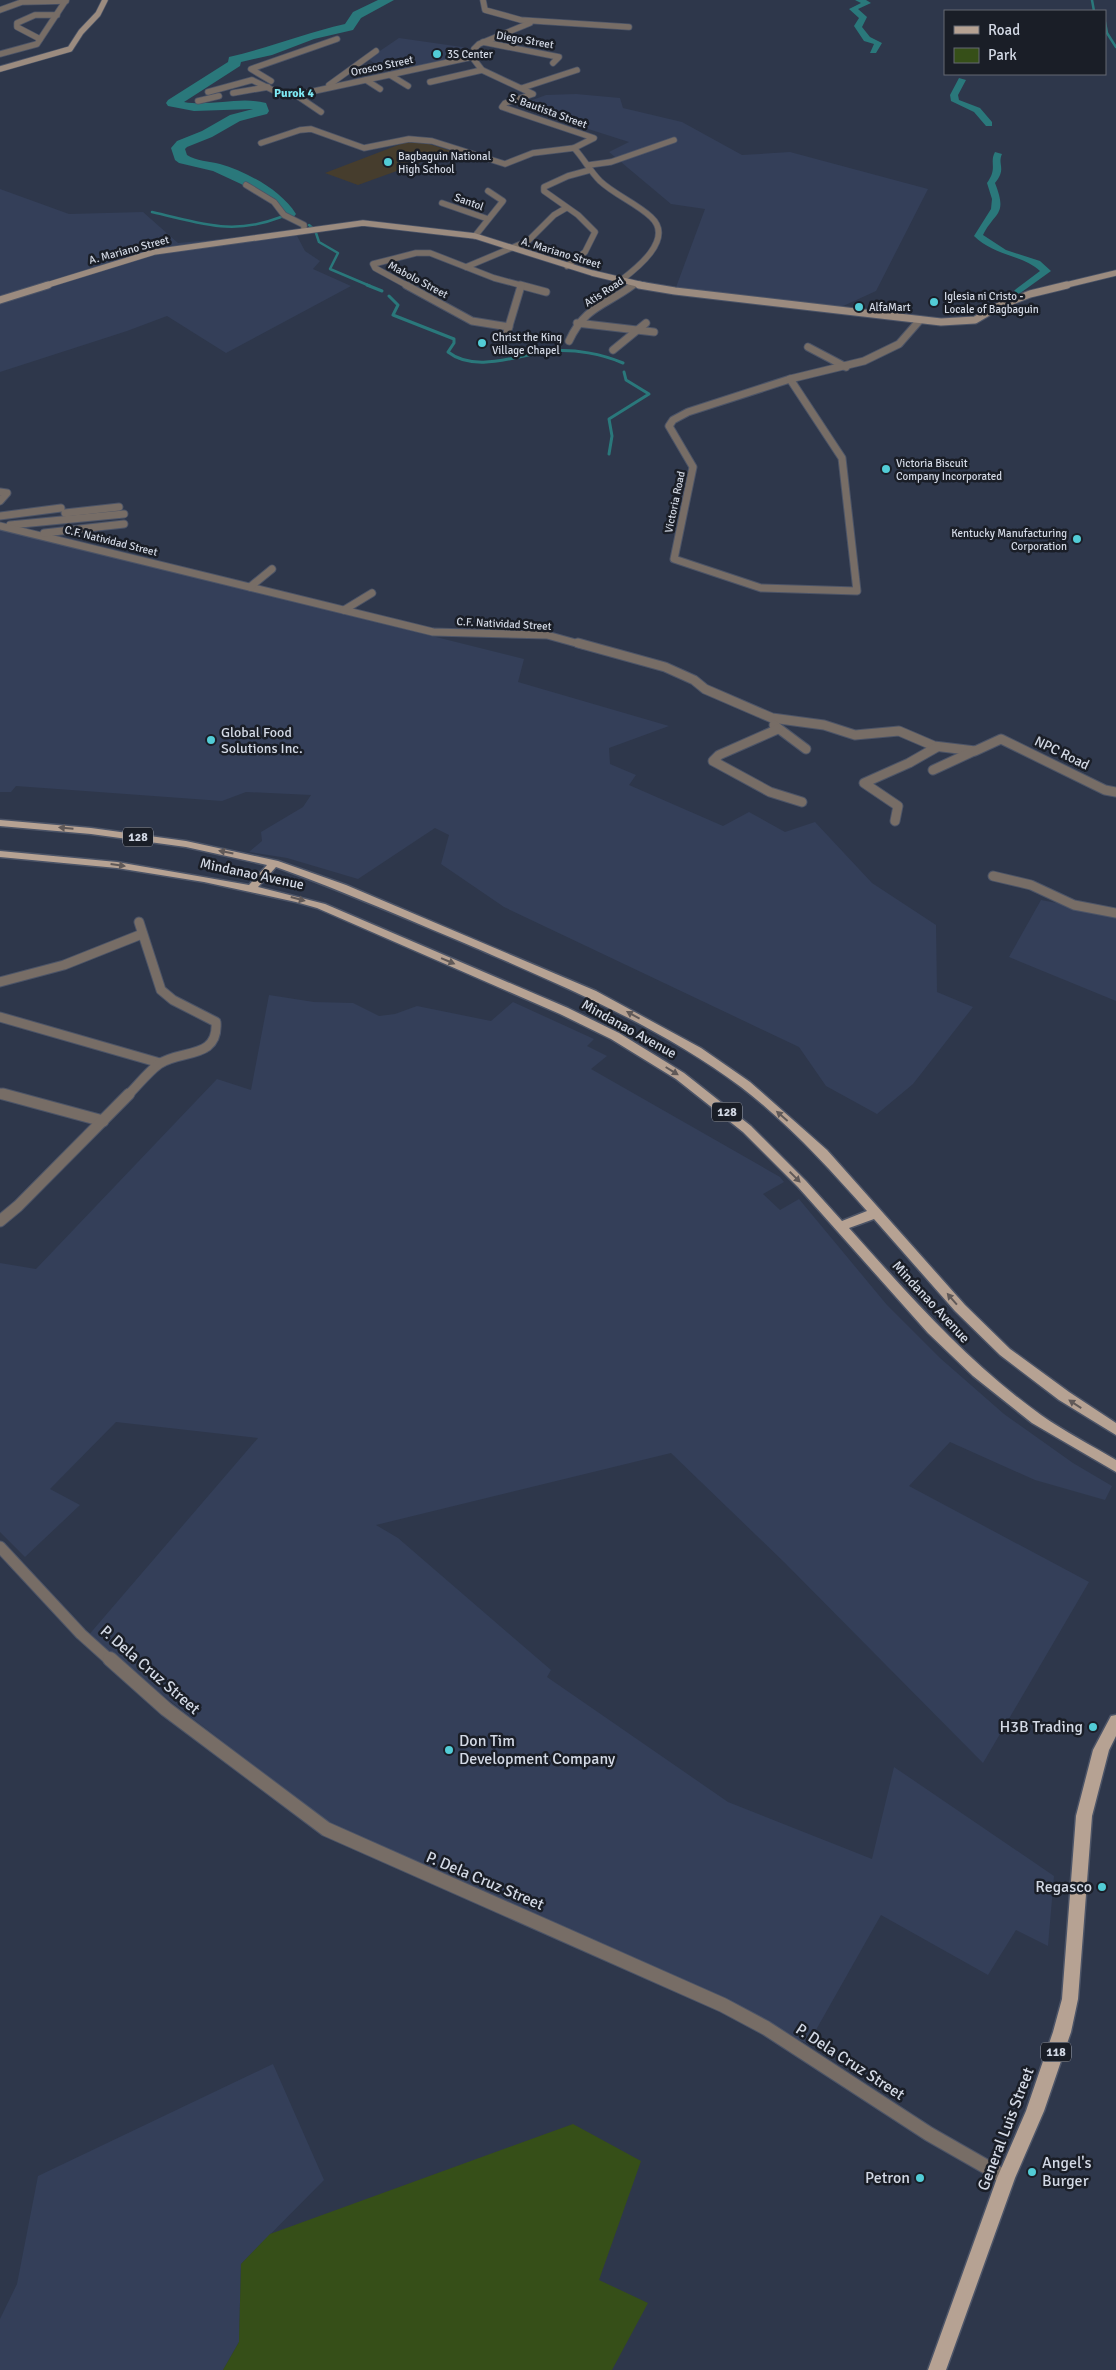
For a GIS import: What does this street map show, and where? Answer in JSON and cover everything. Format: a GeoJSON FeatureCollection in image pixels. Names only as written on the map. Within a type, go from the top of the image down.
{"type":"FeatureCollection","features":[{"type":"Feature","properties":{"kind":"main road","name":"Mindanao Avenue"},"geometry":{"type":"LineString","coordinates":[[0,823],[91,831],[150,839],[244,855],[274,863],[342,887],[592,994],[697,1051],[746,1085],[824,1153],[960,1308],[1006,1352],[1064,1396],[1116,1430]]}},
{"type":"Feature","properties":{"kind":"main road","name":"Mindanao Avenue"},"geometry":{"type":"LineString","coordinates":[[0,854],[117,865],[204,879],[299,899],[321,906],[564,1011],[630,1044],[680,1076],[747,1129],[802,1184],[933,1330],[978,1372],[1037,1419],[1116,1468]]}},
{"type":"Feature","properties":{"kind":"main road"},"geometry":{"type":"LineString","coordinates":[[251,889],[274,863]]}},
{"type":"Feature","properties":{"kind":"main road"},"geometry":{"type":"LineString","coordinates":[[840,1226],[876,1213]]}},
{"type":"Feature","properties":{"kind":"main road","name":"General Luis Street"},"geometry":{"type":"LineString","coordinates":[[937,2370],[1006,2178],[1034,2111],[1064,2024],[1072,1980],[1084,1816],[1101,1750],[1116,1721]]}},
{"type":"Feature","properties":{"kind":"street"},"geometry":{"type":"LineString","coordinates":[[0,69],[70,49],[75,45],[81,32],[100,13],[105,0]]}},
{"type":"Feature","properties":{"kind":"street"},"geometry":{"type":"LineString","coordinates":[[483,0],[485,10],[530,22],[613,24],[630,27]]}},
{"type":"Feature","properties":{"kind":"street"},"geometry":{"type":"LineString","coordinates":[[0,10],[22,2],[66,1]]}},
{"type":"Feature","properties":{"kind":"street"},"geometry":{"type":"LineString","coordinates":[[0,54],[33,45],[40,39],[66,1]]}},
{"type":"Feature","properties":{"kind":"street"},"geometry":{"type":"LineString","coordinates":[[40,39],[22,30],[17,26],[17,23],[35,15],[57,15]]}},
{"type":"Feature","properties":{"kind":"street"},"geometry":{"type":"LineString","coordinates":[[472,57],[474,49],[483,42],[530,22]]}},
{"type":"Feature","properties":{"kind":"street"},"geometry":{"type":"LineString","coordinates":[[198,101],[276,84],[252,70],[252,68],[337,39]]}},
{"type":"Feature","properties":{"kind":"street","name":"Diego Street"},"geometry":{"type":"LineString","coordinates":[[483,42],[558,56],[559,58],[553,63],[577,70],[522,88]]}},
{"type":"Feature","properties":{"kind":"street"},"geometry":{"type":"LineString","coordinates":[[0,44],[11,51]]}},
{"type":"Feature","properties":{"kind":"street"},"geometry":{"type":"LineString","coordinates":[[331,87],[328,85],[376,51]]}},
{"type":"Feature","properties":{"kind":"street","name":"S. Bautista Street"},"geometry":{"type":"LineString","coordinates":[[472,57],[482,70],[533,95],[505,103],[502,107],[594,138],[574,148]]}},
{"type":"Feature","properties":{"kind":"street","name":"Orosco Street"},"geometry":{"type":"LineString","coordinates":[[296,95],[472,57]]}},
{"type":"Feature","properties":{"kind":"street"},"geometry":{"type":"LineString","coordinates":[[430,82],[482,70]]}},
{"type":"Feature","properties":{"kind":"street"},"geometry":{"type":"LineString","coordinates":[[390,75],[408,86]]}},
{"type":"Feature","properties":{"kind":"street"},"geometry":{"type":"LineString","coordinates":[[208,92],[252,80],[286,96],[296,95],[321,112]]}},
{"type":"Feature","properties":{"kind":"street"},"geometry":{"type":"LineString","coordinates":[[366,80],[380,88]]}},
{"type":"Feature","properties":{"kind":"street"},"geometry":{"type":"LineString","coordinates":[[261,143],[300,130],[311,129],[336,140],[364,148],[409,139],[432,141],[484,159],[505,164],[533,153],[574,148],[601,182],[658,224],[657,241],[649,256],[620,281]]}},
{"type":"Feature","properties":{"kind":"street"},"geometry":{"type":"LineString","coordinates":[[567,266],[593,244],[595,232],[581,216],[566,208],[544,191],[544,186],[590,168],[674,140]]}},
{"type":"Feature","properties":{"kind":"street"},"geometry":{"type":"LineString","coordinates":[[246,185],[260,189],[275,199],[284,215],[304,225],[305,230]]}},
{"type":"Feature","properties":{"kind":"street"},"geometry":{"type":"LineString","coordinates":[[475,236],[503,201],[488,191]]}},
{"type":"Feature","properties":{"kind":"street","name":"Santol"},"geometry":{"type":"LineString","coordinates":[[442,203],[488,220]]}},
{"type":"Feature","properties":{"kind":"street"},"geometry":{"type":"LineString","coordinates":[[466,267],[528,241],[549,219],[566,208]]}},
{"type":"Feature","properties":{"kind":"street","name":"A. Mariano Street"},"geometry":{"type":"LineString","coordinates":[[0,300],[154,252],[350,224],[382,224],[475,236],[620,281],[675,291],[920,320],[975,320],[1000,306],[1030,294],[1116,272]]}},
{"type":"Feature","properties":{"kind":"street","name":"Mabolo Street"},"geometry":{"type":"LineString","coordinates":[[466,267],[426,252],[381,260],[372,266],[472,320],[490,326],[509,327]]}},
{"type":"Feature","properties":{"kind":"street"},"geometry":{"type":"LineString","coordinates":[[466,267],[521,286],[546,292]]}},
{"type":"Feature","properties":{"kind":"street","name":"Atis Road"},"geometry":{"type":"LineString","coordinates":[[569,341],[577,323],[634,284]]}},
{"type":"Feature","properties":{"kind":"street"},"geometry":{"type":"LineString","coordinates":[[502,349],[521,286]]}},
{"type":"Feature","properties":{"kind":"street","name":"Victoria Road"},"geometry":{"type":"LineString","coordinates":[[790,379],[842,458],[857,591],[761,588],[674,559],[692,467],[669,426],[673,420],[688,412],[790,379],[864,361],[899,344],[920,320]]}},
{"type":"Feature","properties":{"kind":"street"},"geometry":{"type":"LineString","coordinates":[[577,323],[654,332]]}},
{"type":"Feature","properties":{"kind":"street"},"geometry":{"type":"LineString","coordinates":[[613,350],[646,323]]}},
{"type":"Feature","properties":{"kind":"street"},"geometry":{"type":"LineString","coordinates":[[808,347],[846,366]]}},
{"type":"Feature","properties":{"kind":"street"},"geometry":{"type":"LineString","coordinates":[[0,492],[7,493],[0,501]]}},
{"type":"Feature","properties":{"kind":"street"},"geometry":{"type":"LineString","coordinates":[[1,525],[14,518],[119,507]]}},
{"type":"Feature","properties":{"kind":"street"},"geometry":{"type":"LineString","coordinates":[[0,516],[61,508]]}},
{"type":"Feature","properties":{"kind":"street"},"geometry":{"type":"LineString","coordinates":[[1,525],[124,514]]}},
{"type":"Feature","properties":{"kind":"street"},"geometry":{"type":"LineString","coordinates":[[35,534],[124,524]]}},
{"type":"Feature","properties":{"kind":"street","name":"C.F. Natividad Street"},"geometry":{"type":"LineString","coordinates":[[1,525],[433,632],[546,635],[618,653],[672,670],[694,680],[705,689],[772,718],[824,725],[855,735],[899,731],[938,747],[975,751]]}},
{"type":"Feature","properties":{"kind":"street"},"geometry":{"type":"LineString","coordinates":[[250,587],[272,569]]}},
{"type":"Feature","properties":{"kind":"street"},"geometry":{"type":"LineString","coordinates":[[344,610],[372,593]]}},
{"type":"Feature","properties":{"kind":"street"},"geometry":{"type":"LineString","coordinates":[[772,718],[771,721],[778,729],[806,750]]}},
{"type":"Feature","properties":{"kind":"street"},"geometry":{"type":"LineString","coordinates":[[778,729],[719,754],[713,761],[768,791],[792,801],[802,802]]}},
{"type":"Feature","properties":{"kind":"street","name":"NPC Road"},"geometry":{"type":"LineString","coordinates":[[975,751],[996,741],[1004,740],[1096,786],[1116,792]]}},
{"type":"Feature","properties":{"kind":"street"},"geometry":{"type":"LineString","coordinates":[[895,821],[898,819],[898,806],[864,783],[909,763],[938,747]]}},
{"type":"Feature","properties":{"kind":"street"},"geometry":{"type":"LineString","coordinates":[[934,770],[975,751]]}},
{"type":"Feature","properties":{"kind":"street"},"geometry":{"type":"LineString","coordinates":[[993,876],[1031,885],[1074,905],[1116,913]]}},
{"type":"Feature","properties":{"kind":"street"},"geometry":{"type":"LineString","coordinates":[[0,1221],[12,1212],[160,1063],[202,1050],[212,1043],[217,1033],[216,1022],[206,1014],[166,997],[161,990],[139,922]]}},
{"type":"Feature","properties":{"kind":"street"},"geometry":{"type":"LineString","coordinates":[[0,982],[64,965],[142,934]]}},
{"type":"Feature","properties":{"kind":"street"},"geometry":{"type":"LineString","coordinates":[[1,1020],[160,1063]]}},
{"type":"Feature","properties":{"kind":"street"},"geometry":{"type":"LineString","coordinates":[[0,1092],[103,1121]]}},
{"type":"Feature","properties":{"kind":"street","name":"P. Dela Cruz Street"},"geometry":{"type":"LineString","coordinates":[[0,1548],[80,1634],[192,1730],[326,1829],[347,1840],[723,2005],[766,2028],[929,2134],[1006,2178]]}},
{"type":"Feature","properties":{"kind":"shaded area"},"geometry":{"type":"Polygon","coordinates":[[[399,38],[469,48],[469,56],[390,73],[368,59],[399,38]]]}},
{"type":"Feature","properties":{"kind":"shaded area"},"geometry":{"type":"Polygon","coordinates":[[[576,94],[620,98],[623,108],[682,122],[742,155],[790,152],[928,189],[876,291],[841,307],[675,290],[705,209],[671,204],[609,152],[629,142],[516,106],[546,95],[576,94]]]}},
{"type":"Feature","properties":{"kind":"shaded area","name":"Bagbaguin National High School"},"geometry":{"type":"Polygon","coordinates":[[[419,141],[452,151],[358,185],[325,173],[406,142],[419,141]]]}},
{"type":"Feature","properties":{"kind":"shaded area"},"geometry":{"type":"Polygon","coordinates":[[[0,189],[69,214],[143,212],[178,243],[295,232],[305,251],[320,261],[313,269],[351,286],[226,353],[167,316],[127,331],[0,372],[0,189]]]}},
{"type":"Feature","properties":{"kind":"shaded area"},"geometry":{"type":"Polygon","coordinates":[[[0,528],[524,659],[518,682],[669,726],[609,748],[610,764],[636,775],[629,785],[723,826],[749,812],[785,832],[815,822],[872,883],[936,925],[937,992],[973,1007],[913,1084],[877,1114],[826,1086],[799,1047],[504,907],[441,864],[449,835],[435,828],[358,879],[287,858],[249,852],[262,841],[261,832],[303,807],[311,795],[246,792],[222,801],[16,786],[11,792],[0,792],[0,528]]]}},
{"type":"Feature","properties":{"kind":"shaded area"},"geometry":{"type":"Polygon","coordinates":[[[1041,900],[1116,914],[1116,1001],[1009,957],[1041,900]]]}},
{"type":"Feature","properties":{"kind":"shaded area"},"geometry":{"type":"Polygon","coordinates":[[[269,995],[314,1002],[353,1003],[379,1016],[395,1014],[417,1006],[491,1021],[513,1002],[594,1039],[587,1046],[607,1056],[591,1069],[780,1177],[784,1182],[763,1194],[780,1210],[799,1199],[887,1305],[940,1358],[1004,1414],[1073,1463],[1112,1486],[1105,1500],[1035,1480],[950,1442],[909,1486],[1089,1582],[983,1763],[784,1562],[671,1453],[376,1525],[398,1538],[551,1670],[547,1677],[728,1802],[872,1859],[894,1767],[1054,1876],[1048,1946],[1016,1930],[988,1975],[881,1915],[808,2044],[334,1827],[87,1637],[258,1438],[116,1422],[50,1489],[80,1505],[25,1557],[0,1532],[0,1263],[36,1269],[217,1079],[251,1090],[269,995]]]}},
{"type":"Feature","properties":{"kind":"shaded area"},"geometry":{"type":"Polygon","coordinates":[[[273,2064],[324,2180],[241,2264],[239,2342],[223,2370],[0,2370],[0,2319],[17,2284],[38,2176],[273,2064]]]}},
{"type":"Feature","properties":{"kind":"green space"},"geometry":{"type":"Polygon","coordinates":[[[573,2124],[641,2161],[599,2280],[648,2303],[612,2370],[223,2370],[239,2342],[241,2264],[270,2234],[573,2124]]]}},
{"type":"Feature","properties":{"kind":"waterway"},"geometry":{"type":"LineString","coordinates":[[287,215],[289,214],[285,207],[278,200],[235,175],[218,168],[184,160],[180,157],[178,148],[182,144],[207,134],[235,118],[262,111],[261,106],[194,107],[173,103],[235,63],[234,60],[268,52],[310,36],[349,27],[357,15],[388,0]]}},
{"type":"Feature","properties":{"kind":"waterway"},"geometry":{"type":"LineString","coordinates":[[859,0],[867,3],[853,9],[863,17],[861,24],[858,26],[867,39],[878,43],[873,51]]}},
{"type":"Feature","properties":{"kind":"waterway"},"geometry":{"type":"LineString","coordinates":[[1092,0],[1094,10]]}},
{"type":"Feature","properties":{"kind":"waterway"},"geometry":{"type":"LineString","coordinates":[[1106,28],[1107,33],[1116,47]]}},
{"type":"Feature","properties":{"kind":"waterway"},"geometry":{"type":"LineString","coordinates":[[962,80],[954,95],[955,101],[977,110],[989,124]]}},
{"type":"Feature","properties":{"kind":"waterway"},"geometry":{"type":"LineString","coordinates":[[998,154],[996,158],[998,172],[991,183],[996,199],[996,209],[978,236],[1003,252],[1037,263],[1046,271],[1019,291]]}},
{"type":"Feature","properties":{"kind":"waterway"},"geometry":{"type":"LineString","coordinates":[[152,212],[216,226],[232,227],[263,223],[281,217]]}},
{"type":"Feature","properties":{"kind":"waterway"},"geometry":{"type":"LineString","coordinates":[[309,225],[315,230],[319,242],[338,253],[330,269],[370,286]]}},
{"type":"Feature","properties":{"kind":"waterway"},"geometry":{"type":"LineString","coordinates":[[367,285],[382,291]]}},
{"type":"Feature","properties":{"kind":"waterway"},"geometry":{"type":"LineString","coordinates":[[389,296],[398,305],[393,315],[454,339],[454,343],[448,352],[472,362],[498,361],[552,351],[570,351],[597,355],[623,363]]}},
{"type":"Feature","properties":{"kind":"waterway"},"geometry":{"type":"LineString","coordinates":[[609,454],[612,436],[609,419],[649,394],[626,380],[624,372]]}},
{"type":"Feature","properties":{"kind":"place","name":"3S Center"},"geometry":{"type":"Point","coordinates":[437,54]}},
{"type":"Feature","properties":{"kind":"place","name":"Bagbaguin National High School"},"geometry":{"type":"Point","coordinates":[388,162]}},
{"type":"Feature","properties":{"kind":"place","name":"Iglesia ni Cristo - Locale of Bagbaguin"},"geometry":{"type":"Point","coordinates":[934,302]}},
{"type":"Feature","properties":{"kind":"place","name":"AlfaMart"},"geometry":{"type":"Point","coordinates":[859,307]}},
{"type":"Feature","properties":{"kind":"place","name":"Christ the King Village Chapel"},"geometry":{"type":"Point","coordinates":[482,343]}},
{"type":"Feature","properties":{"kind":"place","name":"Victoria Biscuit Company Incorporated"},"geometry":{"type":"Point","coordinates":[886,469]}},
{"type":"Feature","properties":{"kind":"place","name":"Kentucky Manufacturing Corporation"},"geometry":{"type":"Point","coordinates":[1077,539]}},
{"type":"Feature","properties":{"kind":"place","name":"Global Food Solutions Inc."},"geometry":{"type":"Point","coordinates":[211,740]}},
{"type":"Feature","properties":{"kind":"place","name":"H3B Trading"},"geometry":{"type":"Point","coordinates":[1093,1727]}},
{"type":"Feature","properties":{"kind":"place","name":"Don Tim Development Company"},"geometry":{"type":"Point","coordinates":[449,1750]}},
{"type":"Feature","properties":{"kind":"place","name":"Regasco"},"geometry":{"type":"Point","coordinates":[1102,1887]}},
{"type":"Feature","properties":{"kind":"place","name":"Angel's Burger"},"geometry":{"type":"Point","coordinates":[1032,2172]}},
{"type":"Feature","properties":{"kind":"place","name":"Petron"},"geometry":{"type":"Point","coordinates":[920,2178]}},
{"type":"Feature","properties":{"kind":"district","name":"Purok 4"},"geometry":{"type":"Point","coordinates":[294,93]}}]}
